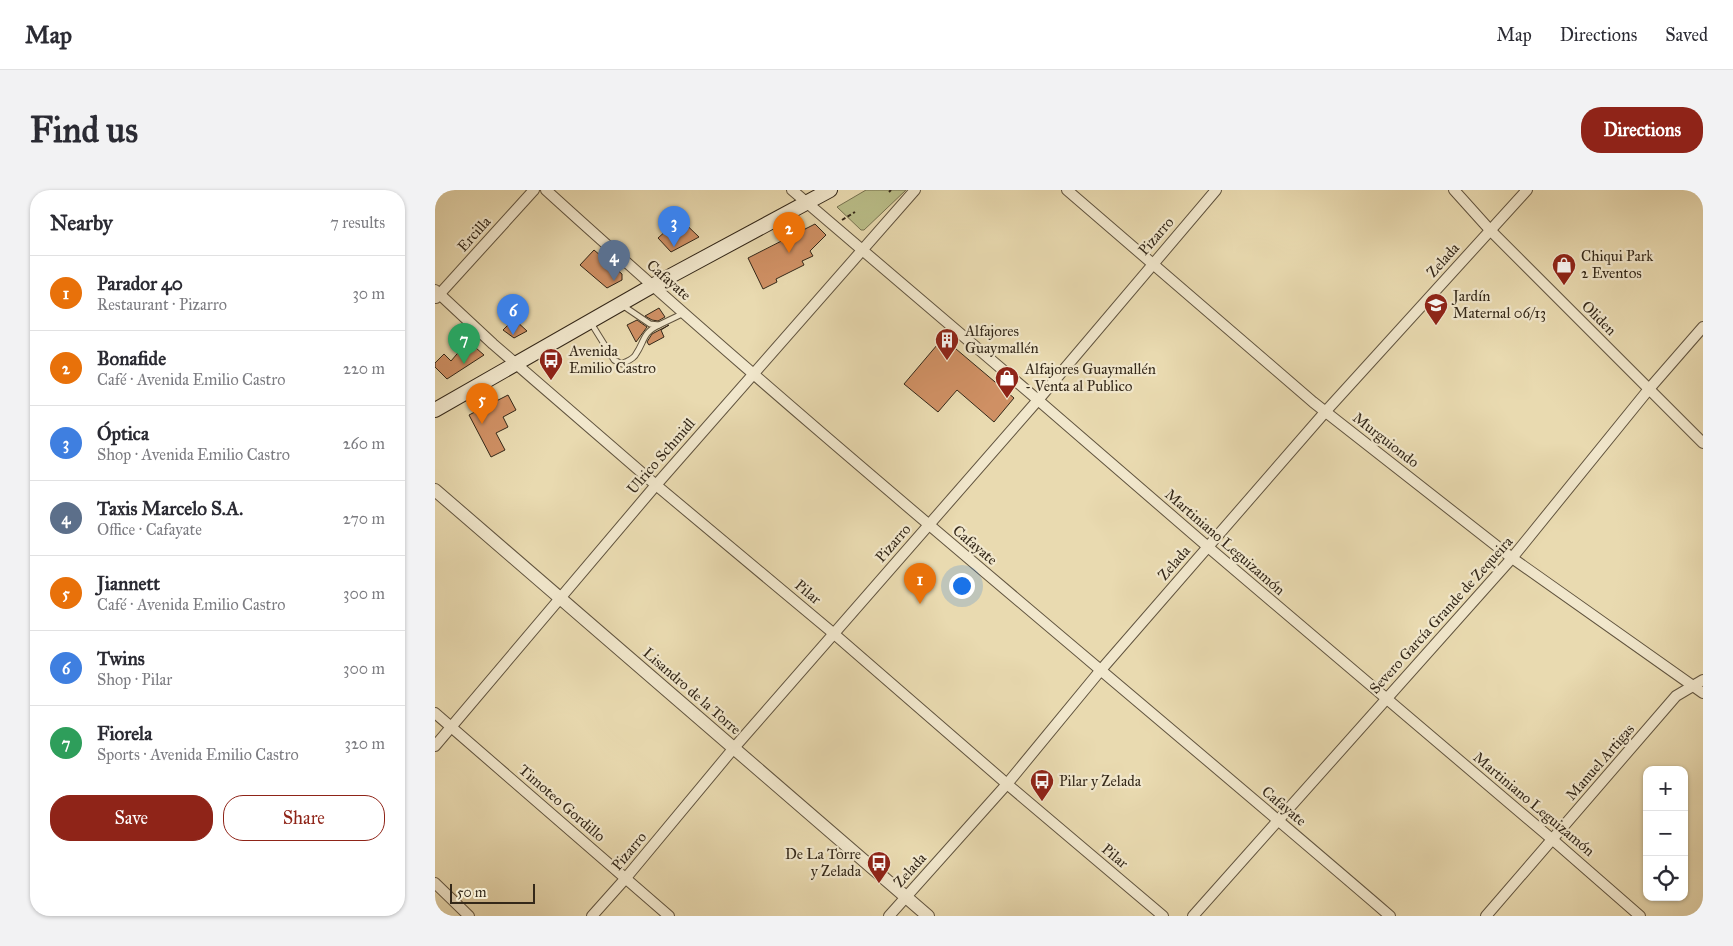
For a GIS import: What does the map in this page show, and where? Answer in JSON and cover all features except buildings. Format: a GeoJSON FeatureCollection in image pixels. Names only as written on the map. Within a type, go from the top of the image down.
{"type":"FeatureCollection","features":[{"type":"Feature","properties":{"kind":"main road"},"geometry":{"type":"LineString","coordinates":[[435,410],[652,286],[830,190]]}},
{"type":"Feature","properties":{"kind":"street","name":"Ercilla"},"geometry":{"type":"LineString","coordinates":[[436,294],[534,190]]}},
{"type":"Feature","properties":{"kind":"street","name":"Cafayate"},"geometry":{"type":"LineString","coordinates":[[547,190],[652,286],[928,525],[1390,916]]}},
{"type":"Feature","properties":{"kind":"street","name":"Martiniano Leguizamón"},"geometry":{"type":"LineString","coordinates":[[792,190],[1640,916]]}},
{"type":"Feature","properties":{"kind":"street","name":"Ulrico Schmidl"},"geometry":{"type":"LineString","coordinates":[[435,746],[656,485],[915,190]]}},
{"type":"Feature","properties":{"kind":"street","name":"Murguiondo"},"geometry":{"type":"LineString","coordinates":[[1067,190],[1313,402],[1512,558],[1698,683],[1703,692]]}},
{"type":"Feature","properties":{"kind":"street","name":"Pizarro"},"geometry":{"type":"LineString","coordinates":[[592,916],[733,748],[1038,400],[1215,190]]}},
{"type":"Feature","properties":{"kind":"street","name":"Oliden"},"geometry":{"type":"LineString","coordinates":[[1454,190],[1490,230],[1703,443]]}},
{"type":"Feature","properties":{"kind":"street","name":"Zelada"},"geometry":{"type":"LineString","coordinates":[[889,916],[1007,784],[1100,671],[1326,412],[1527,190]]}},
{"type":"Feature","properties":{"kind":"street","name":"Pilar"},"geometry":{"type":"LineString","coordinates":[[436,294],[656,485],[833,633],[1163,916]]}},
{"type":"Feature","properties":{"kind":"street","name":"Severo García Grande de Zequeira"},"geometry":{"type":"LineString","coordinates":[[1193,916],[1512,558],[1649,389],[1703,327]]}},
{"type":"Feature","properties":{"kind":"street","name":"Lisandro de la Torre"},"geometry":{"type":"LineString","coordinates":[[435,490],[560,600],[928,916]]}},
{"type":"Feature","properties":{"kind":"street","name":"Manuel Artigas"},"geometry":{"type":"LineString","coordinates":[[1486,916],[1676,696],[1698,683]]}},
{"type":"Feature","properties":{"kind":"street","name":"Timoteo Gordillo"},"geometry":{"type":"LineString","coordinates":[[435,713],[669,916]]}},
{"type":"Feature","properties":{"kind":"street"},"geometry":{"type":"LineString","coordinates":[[435,883],[469,916]]}},
{"type":"Feature","properties":{"kind":"lane"},"geometry":{"type":"LineString","coordinates":[[621,304],[650,324],[659,325]]}},
{"type":"Feature","properties":{"kind":"lane"},"geometry":{"type":"LineString","coordinates":[[590,323],[614,360],[623,364],[636,356],[644,336],[649,330],[684,314]]}},
{"type":"Feature","properties":{"kind":"green space"},"geometry":{"type":"Polygon","coordinates":[[[866,190],[906,190],[864,230],[861,230],[837,207],[866,190]]]}},
{"type":"Feature","properties":{"kind":"place","name":"Óptica"},"geometry":{"type":"Point","coordinates":[674,247]}},
{"type":"Feature","properties":{"kind":"place","name":"Bonafide"},"geometry":{"type":"Point","coordinates":[789,253]}},
{"type":"Feature","properties":{"kind":"place","name":"Taxis Marcelo S.A."},"geometry":{"type":"Point","coordinates":[614,281]}},
{"type":"Feature","properties":{"kind":"place","name":"Chiqui Park 2 Eventos"},"geometry":{"type":"Point","coordinates":[1564,286]}},
{"type":"Feature","properties":{"kind":"place","name":"Jardín Maternal 06/13"},"geometry":{"type":"Point","coordinates":[1436,326]}},
{"type":"Feature","properties":{"kind":"place","name":"Twins"},"geometry":{"type":"Point","coordinates":[513,335]}},
{"type":"Feature","properties":{"kind":"place","name":"Alfajores Guaymallén"},"geometry":{"type":"Point","coordinates":[947,361]}},
{"type":"Feature","properties":{"kind":"place","name":"Fiorela"},"geometry":{"type":"Point","coordinates":[464,364]}},
{"type":"Feature","properties":{"kind":"place","name":"Avenida Emilio Castro"},"geometry":{"type":"Point","coordinates":[551,381]}},
{"type":"Feature","properties":{"kind":"place","name":"Alfajores Guaymallén - Venta al Publico"},"geometry":{"type":"Point","coordinates":[1007,399]}},
{"type":"Feature","properties":{"kind":"place","name":"Jiannett"},"geometry":{"type":"Point","coordinates":[482,424]}},
{"type":"Feature","properties":{"kind":"place","name":"Parador 40"},"geometry":{"type":"Point","coordinates":[920,604]}},
{"type":"Feature","properties":{"kind":"place","name":"Pilar y Zelada"},"geometry":{"type":"Point","coordinates":[1042,802]}},
{"type":"Feature","properties":{"kind":"place","name":"De La Torre y Zelada"},"geometry":{"type":"Point","coordinates":[879,884]}}]}
